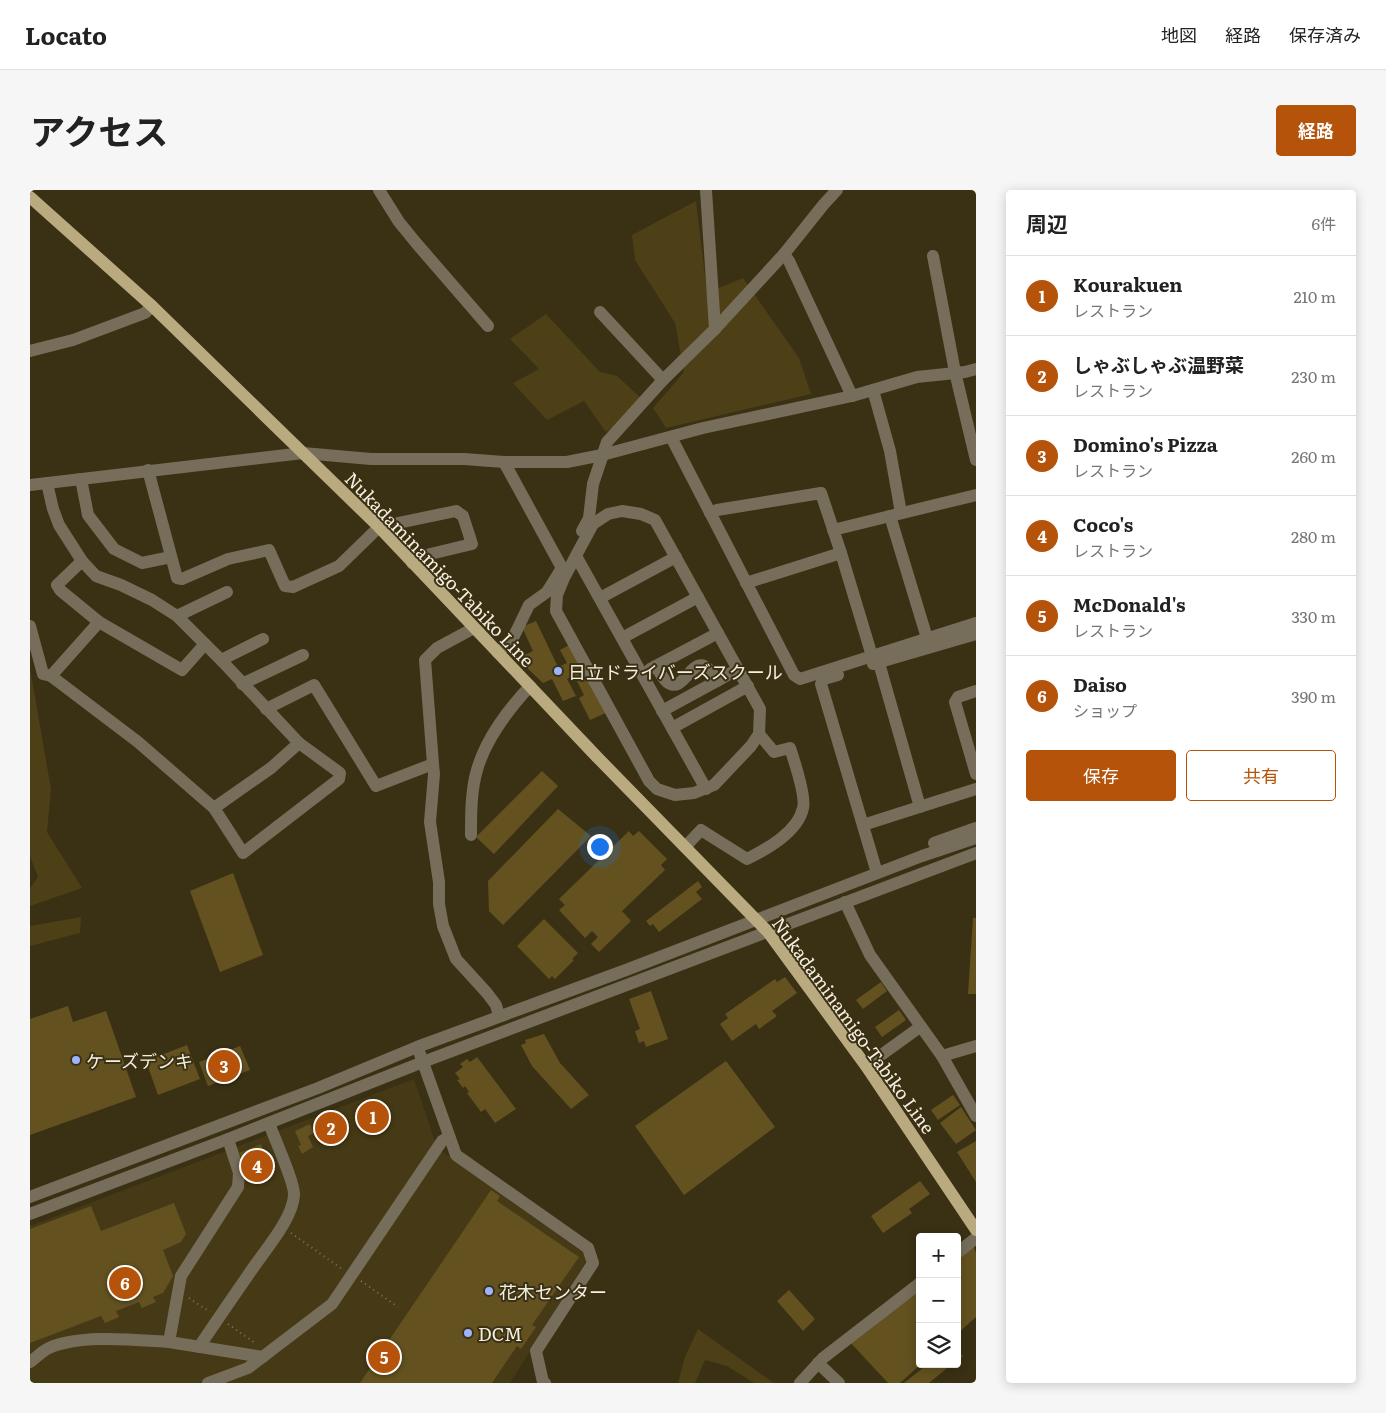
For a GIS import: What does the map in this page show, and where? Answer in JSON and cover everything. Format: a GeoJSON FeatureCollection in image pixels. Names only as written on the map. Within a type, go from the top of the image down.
{"type":"FeatureCollection","features":[{"type":"Feature","properties":{"kind":"main road","name":"Nukadaminamigo-Tabiko Line"},"geometry":{"type":"LineString","coordinates":[[30,197],[152,306],[303,453],[412,563],[768,932],[866,1066],[976,1230]]}},
{"type":"Feature","properties":{"kind":"street"},"geometry":{"type":"LineString","coordinates":[[379,190],[399,222],[488,326]]}},
{"type":"Feature","properties":{"kind":"street"},"geometry":{"type":"LineString","coordinates":[[706,190],[714,330]]}},
{"type":"Feature","properties":{"kind":"street"},"geometry":{"type":"LineString","coordinates":[[498,653],[514,636],[529,605],[547,592],[588,518],[593,484],[607,442],[662,380],[714,330],[784,254],[824,204],[838,190]]}},
{"type":"Feature","properties":{"kind":"street"},"geometry":{"type":"LineString","coordinates":[[784,254],[852,396]]}},
{"type":"Feature","properties":{"kind":"street"},"geometry":{"type":"LineString","coordinates":[[934,256],[955,372],[976,460]]}},
{"type":"Feature","properties":{"kind":"street"},"geometry":{"type":"LineString","coordinates":[[30,351],[73,340],[145,313],[152,306]]}},
{"type":"Feature","properties":{"kind":"street"},"geometry":{"type":"LineString","coordinates":[[600,312],[662,380]]}},
{"type":"Feature","properties":{"kind":"street"},"geometry":{"type":"LineString","coordinates":[[30,485],[303,453],[371,459],[566,462],[602,455],[703,428],[852,396],[917,378],[966,372],[976,368]]}},
{"type":"Feature","properties":{"kind":"street"},"geometry":{"type":"LineString","coordinates":[[873,390],[890,451],[895,515],[927,638]]}},
{"type":"Feature","properties":{"kind":"street"},"geometry":{"type":"LineString","coordinates":[[671,437],[794,676],[800,679],[976,634]]}},
{"type":"Feature","properties":{"kind":"street"},"geometry":{"type":"LineString","coordinates":[[504,462],[562,568]]}},
{"type":"Feature","properties":{"kind":"street"},"geometry":{"type":"LineString","coordinates":[[148,470],[176,578],[182,579],[228,559],[269,550],[285,586],[293,587],[339,566],[378,528],[456,511],[463,516],[472,544],[422,556],[412,563]]}},
{"type":"Feature","properties":{"kind":"street"},"geometry":{"type":"LineString","coordinates":[[81,478],[88,515],[114,549],[142,563],[171,557]]}},
{"type":"Feature","properties":{"kind":"street"},"geometry":{"type":"LineString","coordinates":[[30,626],[43,674],[51,676],[138,742],[214,808],[243,853],[339,779],[340,773],[299,742],[177,616],[121,585],[96,576],[82,560],[59,525],[47,483]]}},
{"type":"Feature","properties":{"kind":"street"},"geometry":{"type":"LineString","coordinates":[[710,513],[717,510],[821,493],[875,659],[920,807]]}},
{"type":"Feature","properties":{"kind":"street"},"geometry":{"type":"LineString","coordinates":[[833,530],[976,494]]}},
{"type":"Feature","properties":{"kind":"street"},"geometry":{"type":"LineString","coordinates":[[622,511],[641,514],[655,520],[760,709],[758,734],[751,746],[714,785],[694,793],[675,795],[657,789],[649,781],[556,610],[557,595],[576,556],[593,524],[608,514],[622,511]]}},
{"type":"Feature","properties":{"kind":"street"},"geometry":{"type":"LineString","coordinates":[[746,583],[841,554]]}},
{"type":"Feature","properties":{"kind":"street"},"geometry":{"type":"LineString","coordinates":[[576,556],[706,789]]}},
{"type":"Feature","properties":{"kind":"street"},"geometry":{"type":"LineString","coordinates":[[600,598],[676,558]]}},
{"type":"Feature","properties":{"kind":"street"},"geometry":{"type":"LineString","coordinates":[[82,560],[57,585],[60,590],[99,622],[182,670],[205,644]]}},
{"type":"Feature","properties":{"kind":"street"},"geometry":{"type":"LineString","coordinates":[[177,616],[228,592]]}},
{"type":"Feature","properties":{"kind":"street"},"geometry":{"type":"LineString","coordinates":[[622,638],[698,597]]}},
{"type":"Feature","properties":{"kind":"street"},"geometry":{"type":"LineString","coordinates":[[51,676],[99,622]]}},
{"type":"Feature","properties":{"kind":"street"},"geometry":{"type":"LineString","coordinates":[[876,869],[820,684],[824,679],[927,638],[976,623]]}},
{"type":"Feature","properties":{"kind":"street"},"geometry":{"type":"LineString","coordinates":[[474,628],[436,648],[425,660],[434,774],[430,822],[443,926],[456,959],[496,1005],[499,1016]]}},
{"type":"Feature","properties":{"kind":"street"},"geometry":{"type":"LineString","coordinates":[[642,674],[718,633]]}},
{"type":"Feature","properties":{"kind":"street"},"geometry":{"type":"LineString","coordinates":[[221,660],[263,639]]}},
{"type":"Feature","properties":{"kind":"street"},"geometry":{"type":"LineString","coordinates":[[242,684],[302,655]]}},
{"type":"Feature","properties":{"kind":"street"},"geometry":{"type":"LineString","coordinates":[[656,666],[668,684],[681,683],[686,678],[688,672],[694,667],[700,666],[710,671],[717,681]]}},
{"type":"Feature","properties":{"kind":"street"},"geometry":{"type":"LineString","coordinates":[[662,711],[738,669]]}},
{"type":"Feature","properties":{"kind":"street"},"geometry":{"type":"LineString","coordinates":[[266,709],[314,685],[376,786],[433,764]]}},
{"type":"Feature","properties":{"kind":"street"},"geometry":{"type":"LineString","coordinates":[[471,835],[476,771],[483,751],[510,708],[530,686]]}},
{"type":"Feature","properties":{"kind":"street"},"geometry":{"type":"LineString","coordinates":[[672,728],[748,686]]}},
{"type":"Feature","properties":{"kind":"street"},"geometry":{"type":"LineString","coordinates":[[976,691],[958,697],[955,702],[974,756],[976,774]]}},
{"type":"Feature","properties":{"kind":"street"},"geometry":{"type":"LineString","coordinates":[[685,847],[701,830],[747,859],[768,849],[793,828],[804,808],[800,783],[790,748],[774,752],[758,734]]}},
{"type":"Feature","properties":{"kind":"street"},"geometry":{"type":"LineString","coordinates":[[214,808],[271,768],[299,742]]}},
{"type":"Feature","properties":{"kind":"street"},"geometry":{"type":"LineString","coordinates":[[863,825],[976,789]]}},
{"type":"Feature","properties":{"kind":"street"},"geometry":{"type":"LineString","coordinates":[[30,1197],[318,1088],[417,1047],[755,920],[976,828]]}},
{"type":"Feature","properties":{"kind":"street"},"geometry":{"type":"LineString","coordinates":[[876,869],[976,838]]}},
{"type":"Feature","properties":{"kind":"street"},"geometry":{"type":"LineString","coordinates":[[30,1214],[228,1140],[422,1062],[976,853]]}},
{"type":"Feature","properties":{"kind":"street"},"geometry":{"type":"LineString","coordinates":[[936,868],[976,861]]}},
{"type":"Feature","properties":{"kind":"street"},"geometry":{"type":"LineString","coordinates":[[845,902],[870,955],[942,1056],[976,1116]]}},
{"type":"Feature","properties":{"kind":"street"},"geometry":{"type":"LineString","coordinates":[[866,1066],[920,1027]]}},
{"type":"Feature","properties":{"kind":"street"},"geometry":{"type":"LineString","coordinates":[[942,1056],[976,1046]]}},
{"type":"Feature","properties":{"kind":"street"},"geometry":{"type":"LineString","coordinates":[[417,1047],[456,1155],[588,1248],[593,1263],[536,1351],[543,1382],[545,1383]]}},
{"type":"Feature","properties":{"kind":"street"},"geometry":{"type":"LineString","coordinates":[[199,1347],[281,1226],[293,1204],[295,1193],[268,1123]]}},
{"type":"Feature","properties":{"kind":"street"},"geometry":{"type":"LineString","coordinates":[[208,1383],[248,1368],[332,1304],[442,1141],[450,1137]]}},
{"type":"Feature","properties":{"kind":"street"},"geometry":{"type":"LineString","coordinates":[[170,1342],[181,1276],[238,1187],[239,1173],[228,1140]]}},
{"type":"Feature","properties":{"kind":"street"},"geometry":{"type":"LineString","coordinates":[[961,1251],[976,1238]]}},
{"type":"Feature","properties":{"kind":"street"},"geometry":{"type":"LineString","coordinates":[[800,1383],[818,1363],[916,1285]]}},
{"type":"Feature","properties":{"kind":"street"},"geometry":{"type":"LineString","coordinates":[[30,1362],[47,1349],[66,1343],[109,1340],[170,1342],[199,1347],[268,1353]]}},
{"type":"Feature","properties":{"kind":"street"},"geometry":{"type":"LineString","coordinates":[[818,1363],[839,1383]]}},
{"type":"Feature","properties":{"kind":"path"},"geometry":{"type":"LineString","coordinates":[[281,1226],[398,1307]]}},
{"type":"Feature","properties":{"kind":"path"},"geometry":{"type":"LineString","coordinates":[[178,1291],[262,1347],[268,1353]]}},
{"type":"Feature","properties":{"kind":"shaded area"},"geometry":{"type":"Polygon","coordinates":[[[696,201],[707,293],[743,278],[799,358],[811,394],[666,428],[653,408],[684,372],[675,323],[635,260],[632,235],[696,201]]]}},
{"type":"Feature","properties":{"kind":"shaded area"},"geometry":{"type":"Polygon","coordinates":[[[546,314],[600,372],[617,376],[641,398],[617,424],[606,432],[584,401],[547,420],[513,383],[539,369],[510,339],[546,314]]]}},
{"type":"Feature","properties":{"kind":"shaded area"},"geometry":{"type":"Polygon","coordinates":[[[30,668],[51,789],[47,832],[82,888],[30,906],[30,888],[38,877],[30,856],[30,668]]]}},
{"type":"Feature","properties":{"kind":"shaded area"},"geometry":{"type":"Polygon","coordinates":[[[81,917],[80,933],[30,946],[30,926],[81,917]]]}},
{"type":"Feature","properties":{"kind":"shaded area"},"geometry":{"type":"Polygon","coordinates":[[[414,1079],[437,1148],[589,1257],[510,1383],[30,1383],[30,1226],[414,1079]]]}},
{"type":"Feature","properties":{"kind":"shaded area"},"geometry":{"type":"Polygon","coordinates":[[[698,1329],[774,1383],[754,1383],[727,1366],[705,1360],[695,1383],[678,1383],[685,1357],[698,1329]]]}},
{"type":"Feature","properties":{"kind":"building","name":"日立ドライバーズスクール"},"geometry":{"type":"Polygon","coordinates":[[[536,621],[558,667],[567,663],[560,650],[571,644],[608,712],[590,720],[579,698],[584,695],[574,675],[567,679],[576,696],[563,701],[552,679],[543,683],[525,666],[525,655],[533,651],[522,627],[536,621]]]}},
{"type":"Feature","properties":{"kind":"building"},"geometry":{"type":"Polygon","coordinates":[[[542,771],[558,786],[494,854],[476,837],[542,771]]]}},
{"type":"Feature","properties":{"kind":"building"},"geometry":{"type":"Polygon","coordinates":[[[558,809],[591,836],[503,925],[489,911],[488,881],[558,809]]]}},
{"type":"Feature","properties":{"kind":"building"},"geometry":{"type":"Polygon","coordinates":[[[629,831],[633,836],[639,831],[667,859],[661,865],[665,870],[622,911],[631,921],[599,952],[591,944],[598,937],[592,931],[585,938],[559,910],[565,905],[559,899],[629,831]]]}},
{"type":"Feature","properties":{"kind":"building"},"geometry":{"type":"Polygon","coordinates":[[[233,873],[263,955],[220,972],[190,891],[233,873]]]}},
{"type":"Feature","properties":{"kind":"building"},"geometry":{"type":"Polygon","coordinates":[[[698,881],[702,887],[696,892],[702,899],[659,932],[653,924],[650,926],[646,921],[698,881]]]}},
{"type":"Feature","properties":{"kind":"building"},"geometry":{"type":"Polygon","coordinates":[[[973,918],[976,918],[976,994],[968,994],[973,918]]]}},
{"type":"Feature","properties":{"kind":"building"},"geometry":{"type":"Polygon","coordinates":[[[544,919],[578,953],[572,959],[574,960],[555,979],[552,976],[549,979],[517,946],[544,919]]]}},
{"type":"Feature","properties":{"kind":"building"},"geometry":{"type":"Polygon","coordinates":[[[785,977],[797,993],[772,1011],[777,1016],[759,1029],[756,1024],[732,1041],[720,1024],[728,1018],[725,1014],[775,979],[777,982],[785,977]]]}},
{"type":"Feature","properties":{"kind":"building"},"geometry":{"type":"Polygon","coordinates":[[[881,982],[887,991],[863,1009],[856,1000],[881,982]]]}},
{"type":"Feature","properties":{"kind":"building"},"geometry":{"type":"Polygon","coordinates":[[[651,991],[668,1039],[646,1047],[644,1041],[639,1043],[635,1031],[640,1029],[629,999],[651,991]]]}},
{"type":"Feature","properties":{"kind":"building","name":"ケーズデンキ"},"geometry":{"type":"Polygon","coordinates":[[[68,1006],[73,1022],[106,1011],[136,1097],[30,1135],[30,1019],[68,1006]]]}},
{"type":"Feature","properties":{"kind":"building"},"geometry":{"type":"Polygon","coordinates":[[[899,1010],[906,1020],[882,1037],[875,1027],[899,1010]]]}},
{"type":"Feature","properties":{"kind":"building"},"geometry":{"type":"Polygon","coordinates":[[[544,1034],[560,1063],[589,1095],[571,1109],[532,1066],[521,1045],[526,1043],[525,1040],[544,1034]]]}},
{"type":"Feature","properties":{"kind":"building"},"geometry":{"type":"Polygon","coordinates":[[[187,1045],[200,1079],[158,1095],[146,1061],[187,1045]]]}},
{"type":"Feature","properties":{"kind":"building"},"geometry":{"type":"Polygon","coordinates":[[[240,1046],[250,1070],[208,1086],[199,1062],[240,1046]]]}},
{"type":"Feature","properties":{"kind":"building"},"geometry":{"type":"Polygon","coordinates":[[[477,1057],[516,1109],[495,1123],[485,1109],[481,1112],[467,1093],[469,1092],[465,1086],[463,1088],[457,1080],[460,1079],[455,1073],[463,1067],[460,1064],[467,1059],[470,1062],[477,1057]]]}},
{"type":"Feature","properties":{"kind":"building"},"geometry":{"type":"Polygon","coordinates":[[[726,1061],[775,1127],[684,1195],[635,1126],[726,1061]]]}},
{"type":"Feature","properties":{"kind":"building"},"geometry":{"type":"Polygon","coordinates":[[[953,1095],[960,1105],[938,1120],[931,1110],[953,1095]]]}},
{"type":"Feature","properties":{"kind":"building"},"geometry":{"type":"Polygon","coordinates":[[[380,1103],[388,1122],[366,1130],[359,1112],[380,1103]]]}},
{"type":"Feature","properties":{"kind":"building"},"geometry":{"type":"Polygon","coordinates":[[[961,1107],[976,1130],[956,1144],[940,1123],[961,1107]]]}},
{"type":"Feature","properties":{"kind":"building"},"geometry":{"type":"Polygon","coordinates":[[[339,1113],[348,1133],[323,1144],[314,1124],[339,1113]]]}},
{"type":"Feature","properties":{"kind":"building"},"geometry":{"type":"Polygon","coordinates":[[[310,1124],[314,1133],[308,1136],[313,1147],[302,1154],[298,1146],[301,1145],[295,1131],[310,1124]]]}},
{"type":"Feature","properties":{"kind":"building"},"geometry":{"type":"Polygon","coordinates":[[[976,1141],[976,1182],[957,1152],[976,1141]]]}},
{"type":"Feature","properties":{"kind":"building"},"geometry":{"type":"Polygon","coordinates":[[[261,1144],[265,1154],[268,1153],[271,1160],[267,1161],[272,1172],[251,1180],[239,1153],[261,1144]]]}},
{"type":"Feature","properties":{"kind":"building"},"geometry":{"type":"Polygon","coordinates":[[[920,1181],[930,1194],[909,1209],[912,1213],[883,1233],[871,1216],[920,1181]]]}},
{"type":"Feature","properties":{"kind":"building","name":"花木センター"},"geometry":{"type":"Polygon","coordinates":[[[491,1190],[500,1196],[497,1201],[579,1257],[532,1325],[536,1327],[521,1349],[517,1346],[492,1383],[360,1383],[491,1190]]]}},
{"type":"Feature","properties":{"kind":"building"},"geometry":{"type":"Polygon","coordinates":[[[174,1203],[186,1234],[181,1242],[163,1250],[173,1276],[163,1293],[153,1297],[156,1302],[142,1308],[139,1302],[116,1311],[119,1317],[105,1323],[101,1316],[30,1343],[30,1229],[91,1206],[101,1231],[174,1203]]]}},
{"type":"Feature","properties":{"kind":"building"},"geometry":{"type":"Polygon","coordinates":[[[973,1245],[976,1253],[976,1317],[961,1330],[961,1278],[961,1254],[973,1245]]]}},
{"type":"Feature","properties":{"kind":"building"},"geometry":{"type":"Polygon","coordinates":[[[916,1289],[917,1368],[900,1383],[888,1383],[849,1341],[916,1289]]]}},
{"type":"Feature","properties":{"kind":"building"},"geometry":{"type":"Polygon","coordinates":[[[789,1290],[815,1319],[803,1331],[777,1301],[789,1290]]]}},
{"type":"Feature","properties":{"kind":"building"},"geometry":{"type":"Polygon","coordinates":[[[923,1368],[947,1368],[929,1383],[904,1383],[923,1368]]]}},
{"type":"Feature","properties":{"kind":"place","name":"日立ドライバーズスクール"},"geometry":{"type":"Point","coordinates":[558,671]}},
{"type":"Feature","properties":{"kind":"place","name":"ケーズデンキ"},"geometry":{"type":"Point","coordinates":[76,1060]}},
{"type":"Feature","properties":{"kind":"place","name":"Domino's Pizza"},"geometry":{"type":"Point","coordinates":[224,1066]}},
{"type":"Feature","properties":{"kind":"place","name":"Kourakuen"},"geometry":{"type":"Point","coordinates":[373,1117]}},
{"type":"Feature","properties":{"kind":"place","name":"しゃぶしゃぶ温野菜"},"geometry":{"type":"Point","coordinates":[331,1128]}},
{"type":"Feature","properties":{"kind":"place","name":"Coco's"},"geometry":{"type":"Point","coordinates":[257,1166]}},
{"type":"Feature","properties":{"kind":"place","name":"Daiso"},"geometry":{"type":"Point","coordinates":[125,1283]}},
{"type":"Feature","properties":{"kind":"place","name":"花木センター"},"geometry":{"type":"Point","coordinates":[489,1291]}},
{"type":"Feature","properties":{"kind":"place","name":"DCM"},"geometry":{"type":"Point","coordinates":[468,1333]}},
{"type":"Feature","properties":{"kind":"place","name":"McDonald's"},"geometry":{"type":"Point","coordinates":[384,1357]}}]}
